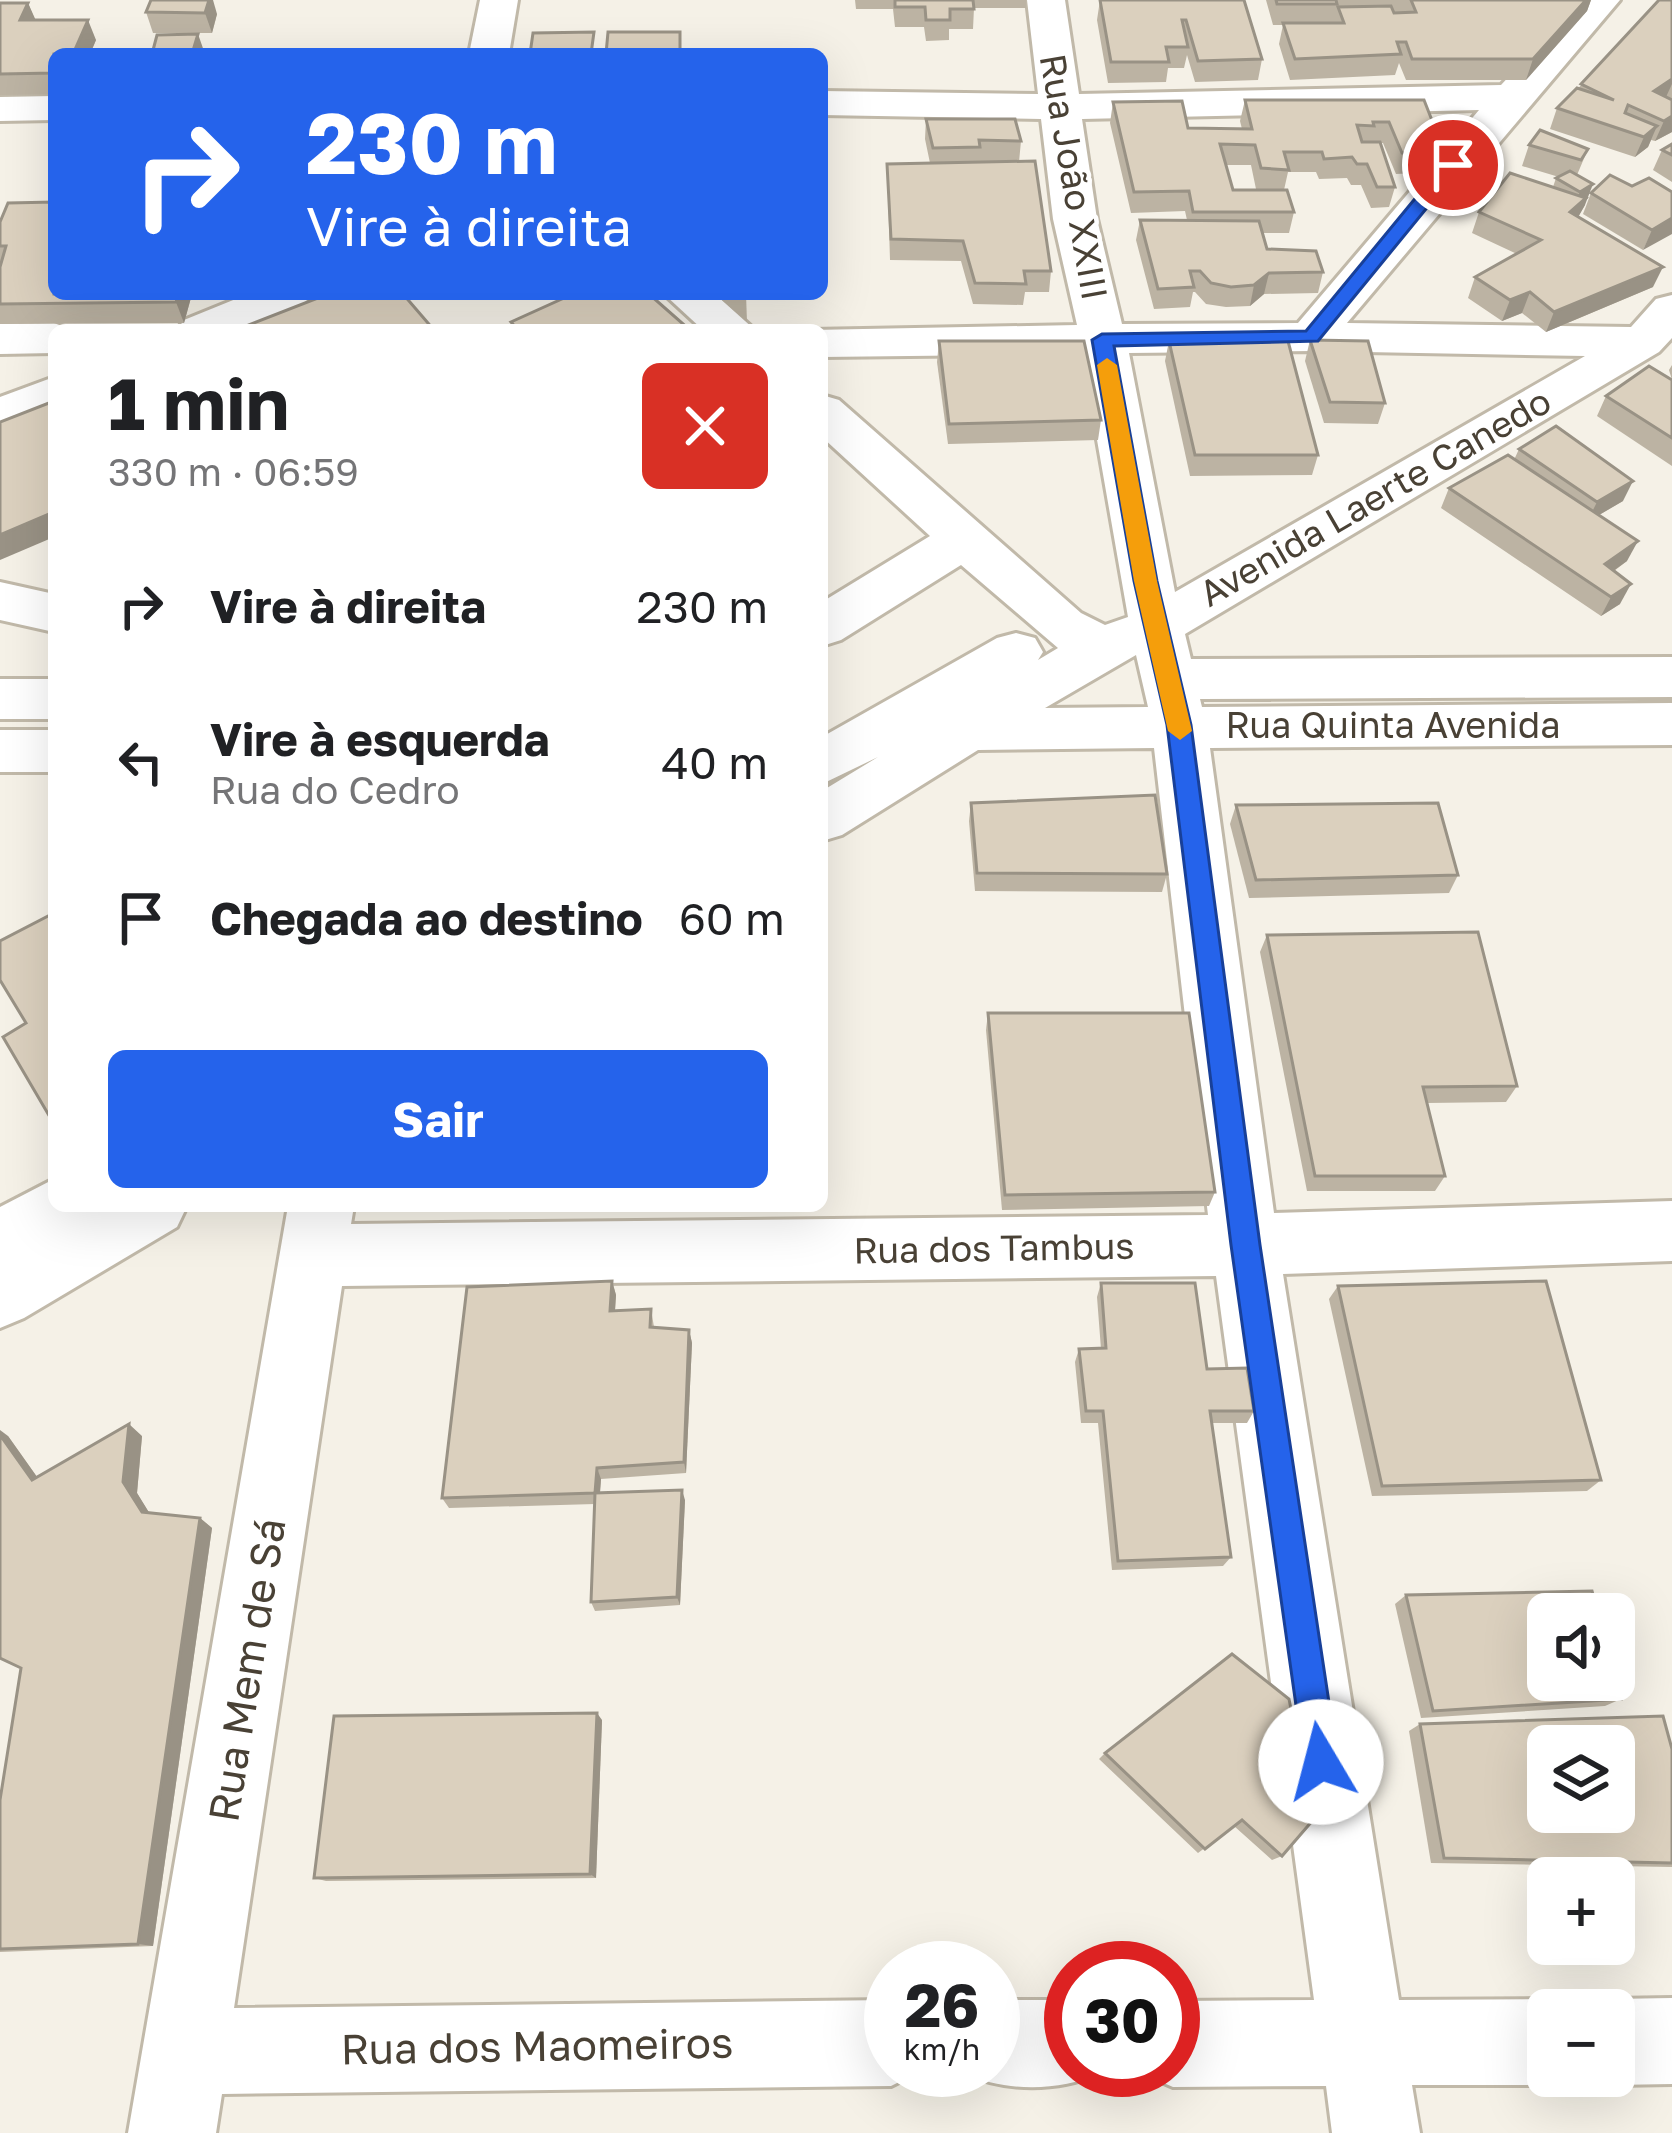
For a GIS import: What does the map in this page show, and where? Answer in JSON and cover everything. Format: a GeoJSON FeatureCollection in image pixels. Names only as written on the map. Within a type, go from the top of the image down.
{"type":"FeatureCollection","features":[{"type":"Feature","properties":{"kind":"street"},"geometry":{"type":"LineString","coordinates":[[490,48],[499,0]]}},
{"type":"Feature","properties":{"kind":"street","name":"Rua João XXIII"},"geometry":{"type":"LineString","coordinates":[[1046,0],[1075,219],[1102,340],[1136,648],[1245,1245],[1376,2133]]}},
{"type":"Feature","properties":{"kind":"street"},"geometry":{"type":"LineString","coordinates":[[1311,337],[1512,97],[1552,59],[1601,0]]}},
{"type":"Feature","properties":{"kind":"street"},"geometry":{"type":"LineString","coordinates":[[828,103],[1057,106],[1512,97]]}},
{"type":"Feature","properties":{"kind":"street"},"geometry":{"type":"LineString","coordinates":[[0,109],[48,108]]}},
{"type":"Feature","properties":{"kind":"street"},"geometry":{"type":"LineString","coordinates":[[215,324],[274,300]]}},
{"type":"Feature","properties":{"kind":"street"},"geometry":{"type":"LineString","coordinates":[[694,300],[724,324]]}},
{"type":"Feature","properties":{"kind":"street","name":"Avenida Laerte Canedo"},"geometry":{"type":"LineString","coordinates":[[828,761],[1136,648],[1555,344],[1665,324]]}},
{"type":"Feature","properties":{"kind":"street","name":"Avenida Laerte Canedo"},"geometry":{"type":"LineString","coordinates":[[828,815],[969,729],[1136,648],[1665,324]]}},
{"type":"Feature","properties":{"kind":"street"},"geometry":{"type":"LineString","coordinates":[[828,342],[1311,337],[1555,344]]}},
{"type":"Feature","properties":{"kind":"street"},"geometry":{"type":"LineString","coordinates":[[0,339],[48,338]]}},
{"type":"Feature","properties":{"kind":"street"},"geometry":{"type":"LineString","coordinates":[[0,415],[48,395]]}},
{"type":"Feature","properties":{"kind":"street"},"geometry":{"type":"LineString","coordinates":[[828,417],[963,541],[1136,648]]}},
{"type":"Feature","properties":{"kind":"street"},"geometry":{"type":"LineString","coordinates":[[828,622],[963,541]]}},
{"type":"Feature","properties":{"kind":"street"},"geometry":{"type":"LineString","coordinates":[[0,602],[48,612]]}},
{"type":"Feature","properties":{"kind":"street","name":"Rua Quinta Avenida"},"geometry":{"type":"LineString","coordinates":[[969,729],[1136,648],[1672,677]]}},
{"type":"Feature","properties":{"kind":"street","name":"Rua Quinta Avenida"},"geometry":{"type":"LineString","coordinates":[[1136,648],[1672,724]]}},
{"type":"Feature","properties":{"kind":"street"},"geometry":{"type":"LineString","coordinates":[[0,699],[48,699]]}},
{"type":"Feature","properties":{"kind":"street"},"geometry":{"type":"LineString","coordinates":[[0,751],[48,751]]}},
{"type":"Feature","properties":{"kind":"street"},"geometry":{"type":"LineString","coordinates":[[0,1245],[132,1212]]}},
{"type":"Feature","properties":{"kind":"street","name":"Rua dos Tambus"},"geometry":{"type":"LineString","coordinates":[[318,1230],[1245,1245],[1672,1232]]}},
{"type":"Feature","properties":{"kind":"street","name":"Rua Mem de Sá"},"geometry":{"type":"LineString","coordinates":[[172,2133],[318,1230]]}},
{"type":"Feature","properties":{"kind":"street"},"geometry":{"type":"LineString","coordinates":[[0,1296],[64,1231]]}},
{"type":"Feature","properties":{"kind":"street"},"geometry":{"type":"LineString","coordinates":[[1635,2042],[1672,2041]]}},
{"type":"Feature","properties":{"kind":"street"},"geometry":{"type":"LineString","coordinates":[[1200,2044],[1527,2042]]}},
{"type":"Feature","properties":{"kind":"street","name":"Rua dos Maomeiros"},"geometry":{"type":"LineString","coordinates":[[184,2052],[864,2043]]}},
{"type":"Feature","properties":{"kind":"building"},"geometry":{"type":"Polygon","coordinates":[[[151,0],[209,0],[205,13],[146,12],[151,0]]]}},
{"type":"Feature","properties":{"kind":"building"},"geometry":{"type":"Polygon","coordinates":[[[895,0],[973,0],[974,9],[950,9],[950,20],[926,20],[925,7],[895,7],[895,0]]]}},
{"type":"Feature","properties":{"kind":"building"},"geometry":{"type":"Polygon","coordinates":[[[1100,0],[1244,0],[1262,59],[1198,61],[1186,20],[1182,20],[1188,47],[1166,47],[1169,62],[1111,62],[1100,0]]]}},
{"type":"Feature","properties":{"kind":"building"},"geometry":{"type":"Polygon","coordinates":[[[1276,0],[1336,0],[1337,4],[1277,4],[1276,0]]]}},
{"type":"Feature","properties":{"kind":"building"},"geometry":{"type":"Polygon","coordinates":[[[1411,0],[1586,0],[1533,59],[1412,59],[1406,42],[1397,42],[1401,54],[1295,59],[1283,23],[1344,23],[1338,7],[1391,6],[1394,13],[1416,12],[1411,0]]]}},
{"type":"Feature","properties":{"kind":"building"},"geometry":{"type":"Polygon","coordinates":[[[1659,0],[1672,0],[1672,79],[1654,91],[1672,100],[1672,116],[1664,121],[1628,105],[1625,113],[1657,126],[1644,137],[1557,108],[1577,88],[1614,100],[1581,84],[1659,0]]]}},
{"type":"Feature","properties":{"kind":"building"},"geometry":{"type":"Polygon","coordinates":[[[0,3],[28,3],[20,20],[88,20],[76,48],[48,48],[48,73],[0,74],[0,3]]]}},
{"type":"Feature","properties":{"kind":"building"},"geometry":{"type":"Polygon","coordinates":[[[594,32],[592,48],[531,48],[533,33],[594,32]]]}},
{"type":"Feature","properties":{"kind":"building"},"geometry":{"type":"Polygon","coordinates":[[[608,32],[680,32],[680,48],[607,48],[608,32]]]}},
{"type":"Feature","properties":{"kind":"building"},"geometry":{"type":"Polygon","coordinates":[[[198,34],[194,48],[154,48],[157,35],[198,34]]]}},
{"type":"Feature","properties":{"kind":"building"},"geometry":{"type":"Polygon","coordinates":[[[1245,100],[1424,100],[1444,151],[1402,153],[1389,122],[1357,125],[1362,142],[1380,142],[1395,187],[1377,187],[1367,164],[1357,164],[1352,157],[1324,159],[1322,152],[1284,152],[1289,170],[1261,168],[1255,145],[1220,144],[1233,190],[1287,190],[1294,212],[1193,212],[1189,191],[1134,192],[1113,102],[1182,101],[1188,128],[1252,129],[1245,100]]]}},
{"type":"Feature","properties":{"kind":"building"},"geometry":{"type":"Polygon","coordinates":[[[926,119],[1015,119],[1021,141],[979,140],[980,147],[933,148],[926,119]]]}},
{"type":"Feature","properties":{"kind":"building"},"geometry":{"type":"Polygon","coordinates":[[[1540,130],[1588,149],[1581,160],[1529,145],[1540,130]]]}},
{"type":"Feature","properties":{"kind":"building"},"geometry":{"type":"Polygon","coordinates":[[[1035,161],[1051,271],[1024,271],[1026,284],[975,283],[963,241],[891,239],[887,164],[1035,161]]]}},
{"type":"Feature","properties":{"kind":"building"},"geometry":{"type":"Polygon","coordinates":[[[1570,171],[1593,184],[1580,192],[1556,178],[1570,171]]]}},
{"type":"Feature","properties":{"kind":"building"},"geometry":{"type":"Polygon","coordinates":[[[1510,173],[1586,198],[1570,212],[1663,267],[1554,312],[1530,292],[1510,300],[1475,277],[1541,240],[1479,212],[1510,173]]]}},
{"type":"Feature","properties":{"kind":"building"},"geometry":{"type":"Polygon","coordinates":[[[1610,175],[1632,186],[1649,178],[1672,192],[1672,218],[1652,230],[1591,193],[1610,175]]]}},
{"type":"Feature","properties":{"kind":"building"},"geometry":{"type":"Polygon","coordinates":[[[48,202],[48,300],[176,302],[0,304],[0,267],[6,246],[0,246],[0,222],[8,203],[48,202]]]}},
{"type":"Feature","properties":{"kind":"building"},"geometry":{"type":"Polygon","coordinates":[[[1140,220],[1259,221],[1267,249],[1316,251],[1323,272],[1269,273],[1254,285],[1231,287],[1211,283],[1200,271],[1190,271],[1194,287],[1158,289],[1140,220]]]}},
{"type":"Feature","properties":{"kind":"building"},"geometry":{"type":"Polygon","coordinates":[[[313,300],[408,300],[429,324],[251,324],[313,300]]]}},
{"type":"Feature","properties":{"kind":"building"},"geometry":{"type":"Polygon","coordinates":[[[560,300],[656,300],[683,324],[513,324],[560,300]]]}},
{"type":"Feature","properties":{"kind":"building"},"geometry":{"type":"Polygon","coordinates":[[[1310,340],[1368,341],[1385,403],[1330,402],[1310,340]]]}},
{"type":"Feature","properties":{"kind":"building"},"geometry":{"type":"Polygon","coordinates":[[[939,341],[1084,341],[1101,420],[949,424],[939,341]]]}},
{"type":"Feature","properties":{"kind":"building"},"geometry":{"type":"Polygon","coordinates":[[[1169,341],[1288,341],[1318,455],[1195,455],[1169,341]]]}},
{"type":"Feature","properties":{"kind":"building"},"geometry":{"type":"Polygon","coordinates":[[[1649,366],[1672,380],[1672,438],[1606,396],[1649,366]]]}},
{"type":"Feature","properties":{"kind":"building"},"geometry":{"type":"Polygon","coordinates":[[[48,403],[48,515],[0,535],[0,422],[48,403]]]}},
{"type":"Feature","properties":{"kind":"building"},"geometry":{"type":"Polygon","coordinates":[[[1556,426],[1633,481],[1597,502],[1519,449],[1556,426]]]}},
{"type":"Feature","properties":{"kind":"building"},"geometry":{"type":"Polygon","coordinates":[[[1508,455],[1638,541],[1605,564],[1631,584],[1611,597],[1449,488],[1508,455]]]}},
{"type":"Feature","properties":{"kind":"building"},"geometry":{"type":"Polygon","coordinates":[[[1155,795],[1167,874],[977,873],[971,803],[1155,795]]]}},
{"type":"Feature","properties":{"kind":"building"},"geometry":{"type":"Polygon","coordinates":[[[1438,803],[1458,875],[1256,880],[1236,805],[1438,803]]]}},
{"type":"Feature","properties":{"kind":"building"},"geometry":{"type":"Polygon","coordinates":[[[48,916],[48,1114],[3,1037],[26,1023],[0,980],[0,941],[48,916]]]}},
{"type":"Feature","properties":{"kind":"building"},"geometry":{"type":"Polygon","coordinates":[[[1478,932],[1517,1086],[1423,1087],[1445,1176],[1315,1176],[1267,935],[1478,932]]]}},
{"type":"Feature","properties":{"kind":"building"},"geometry":{"type":"Polygon","coordinates":[[[988,1013],[1189,1013],[1215,1192],[1005,1195],[988,1013]]]}},
{"type":"Feature","properties":{"kind":"building"},"geometry":{"type":"Polygon","coordinates":[[[612,1281],[610,1311],[651,1309],[650,1327],[689,1330],[684,1462],[597,1468],[595,1493],[442,1498],[467,1287],[612,1281]]]}},
{"type":"Feature","properties":{"kind":"building"},"geometry":{"type":"Polygon","coordinates":[[[1546,1281],[1601,1480],[1382,1486],[1338,1286],[1546,1281]]]}},
{"type":"Feature","properties":{"kind":"building"},"geometry":{"type":"Polygon","coordinates":[[[1101,1283],[1195,1283],[1207,1369],[1247,1368],[1254,1411],[1210,1411],[1231,1557],[1118,1561],[1103,1411],[1086,1411],[1079,1349],[1106,1348],[1101,1283]]]}},
{"type":"Feature","properties":{"kind":"building"},"geometry":{"type":"Polygon","coordinates":[[[129,1424],[123,1482],[142,1512],[200,1518],[138,1944],[0,1949],[0,1800],[21,1668],[0,1658],[0,1435],[32,1480],[129,1424]]]}},
{"type":"Feature","properties":{"kind":"building"},"geometry":{"type":"Polygon","coordinates":[[[682,1490],[677,1597],[591,1602],[595,1493],[682,1490]]]}},
{"type":"Feature","properties":{"kind":"building"},"geometry":{"type":"Polygon","coordinates":[[[1592,1591],[1527,1593],[1527,1701],[1590,1701],[1433,1711],[1406,1595],[1592,1591]]]}},
{"type":"Feature","properties":{"kind":"building"},"geometry":{"type":"Polygon","coordinates":[[[1232,1654],[1289,1699],[1313,1820],[1282,1856],[1242,1820],[1205,1849],[1105,1753],[1232,1654]]]}},
{"type":"Feature","properties":{"kind":"building"},"geometry":{"type":"Polygon","coordinates":[[[597,1713],[590,1874],[314,1878],[334,1716],[597,1713]]]}},
{"type":"Feature","properties":{"kind":"building"},"geometry":{"type":"Polygon","coordinates":[[[1663,1716],[1672,1749],[1672,1863],[1635,1862],[1635,1857],[1444,1858],[1420,1724],[1663,1716]]]}},
{"type":"Feature","properties":{"kind":"slow traffic"},"geometry":{"type":"LineString","coordinates":[[1107,365],[1145,581],[1180,731]]}},
{"type":"Feature","properties":{"kind":"route"},"geometry":{"type":"LineString","coordinates":[[1321,1762],[1245,1245],[1179,725],[1145,581],[1102,340],[1311,337],[1453,165]]}}]}
